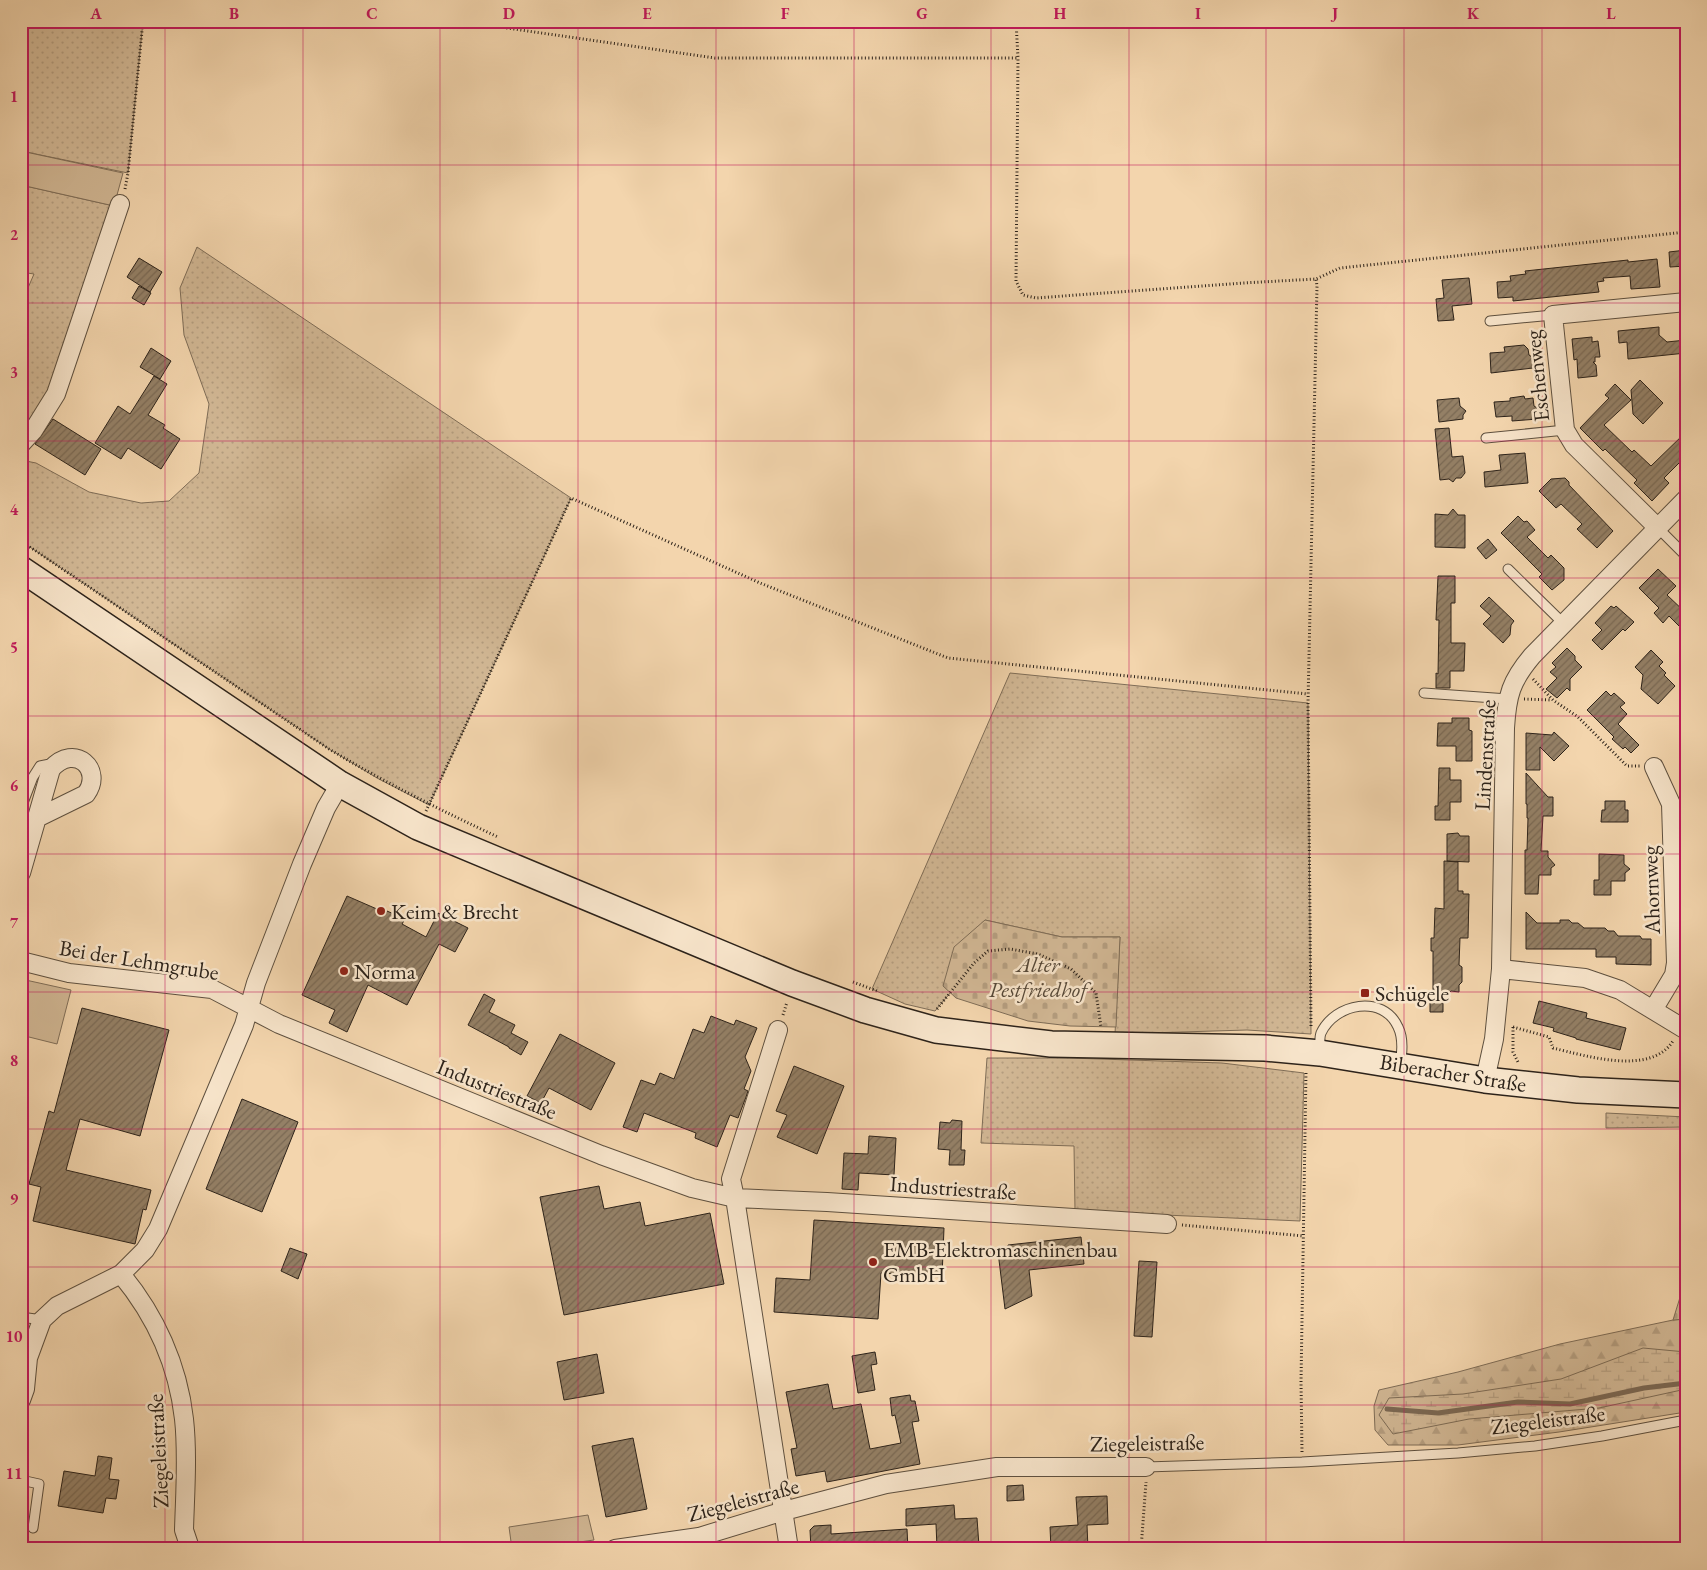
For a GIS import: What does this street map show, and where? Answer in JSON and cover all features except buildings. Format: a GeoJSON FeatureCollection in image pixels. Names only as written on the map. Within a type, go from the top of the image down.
{"type":"FeatureCollection","features":[{"type":"Feature","properties":{"kind":"street"},"geometry":{"type":"LineString","coordinates":[[21,444],[33,431],[56,394],[120,204]]}},
{"type":"Feature","properties":{"kind":"street","name":"Eschenweg"},"geometry":{"type":"LineString","coordinates":[[1658,528],[1574,445],[1564,430],[1553,315],[1686,302]]}},
{"type":"Feature","properties":{"kind":"street","name":"Lindenstraße"},"geometry":{"type":"LineString","coordinates":[[1484,1080],[1494,1039],[1501,969],[1505,728],[1508,699],[1512,684],[1521,668],[1532,656],[1686,500]]}},
{"type":"Feature","properties":{"kind":"street","name":"Biberacher Straße"},"geometry":{"type":"LineString","coordinates":[[21,569],[340,784],[418,827],[792,984],[865,1010],[936,1030],[1051,1044],[1314,1048],[1400,1066],[1484,1080],[1578,1090],[1686,1095]]}},
{"type":"Feature","properties":{"kind":"street"},"geometry":{"type":"LineString","coordinates":[[21,873],[52,769],[58,762],[66,758],[74,757],[83,762],[89,769],[92,777],[91,786],[86,794],[38,818]]}},
{"type":"Feature","properties":{"kind":"street","name":"Ahornweg"},"geometry":{"type":"LineString","coordinates":[[1653,1010],[1674,975],[1676,963],[1671,804],[1654,766]]}},
{"type":"Feature","properties":{"kind":"street"},"geometry":{"type":"LineString","coordinates":[[21,1400],[26,1390],[28,1358],[42,1320],[57,1306],[121,1274],[145,1250],[158,1229],[244,1025],[256,983],[302,864],[326,808],[340,784]]}},
{"type":"Feature","properties":{"kind":"street","name":"Bei der Lehmgrube"},"geometry":{"type":"LineString","coordinates":[[21,961],[69,973],[212,989],[248,1007]]}},
{"type":"Feature","properties":{"kind":"street"},"geometry":{"type":"LineString","coordinates":[[1501,969],[1585,978],[1620,990],[1683,1029]]}},
{"type":"Feature","properties":{"kind":"street","name":"Industriestraße"},"geometry":{"type":"LineString","coordinates":[[248,1007],[279,1024],[601,1155],[692,1188],[735,1198],[1167,1224]]}},
{"type":"Feature","properties":{"kind":"street"},"geometry":{"type":"LineString","coordinates":[[778,1030],[732,1179],[789,1549]]}},
{"type":"Feature","properties":{"kind":"street","name":"Ziegeleistraße"},"geometry":{"type":"LineString","coordinates":[[121,1274],[139,1295],[156,1328],[170,1358],[179,1388],[184,1420],[184,1530],[192,1549]]}},
{"type":"Feature","properties":{"kind":"street","name":"Ziegeleistraße"},"geometry":{"type":"LineString","coordinates":[[615,1549],[699,1537],[784,1511],[886,1484],[997,1467],[1146,1467]]}},
{"type":"Feature","properties":{"kind":"lane"},"geometry":{"type":"LineString","coordinates":[[1490,321],[1553,315]]}},
{"type":"Feature","properties":{"kind":"lane"},"geometry":{"type":"LineString","coordinates":[[1486,438],[1564,430]]}},
{"type":"Feature","properties":{"kind":"lane"},"geometry":{"type":"LineString","coordinates":[[1658,528],[1686,556]]}},
{"type":"Feature","properties":{"kind":"lane"},"geometry":{"type":"LineString","coordinates":[[1508,570],[1564,624]]}},
{"type":"Feature","properties":{"kind":"lane"},"geometry":{"type":"LineString","coordinates":[[1424,693],[1508,699]]}},
{"type":"Feature","properties":{"kind":"lane"},"geometry":{"type":"LineString","coordinates":[[21,808],[33,777],[40,766],[58,762]]}},
{"type":"Feature","properties":{"kind":"lane"},"geometry":{"type":"LineString","coordinates":[[1314,1048],[1330,1021],[1338,1014],[1347,1009],[1360,1006],[1379,1009],[1388,1014],[1400,1029],[1402,1049],[1400,1066]]}},
{"type":"Feature","properties":{"kind":"lane"},"geometry":{"type":"LineString","coordinates":[[21,1317],[42,1320]]}},
{"type":"Feature","properties":{"kind":"lane","name":"Ziegeleistraße"},"geometry":{"type":"LineString","coordinates":[[1146,1467],[1302,1462],[1458,1453],[1535,1446],[1602,1436],[1686,1420]]}},
{"type":"Feature","properties":{"kind":"lane"},"geometry":{"type":"LineString","coordinates":[[21,1480],[39,1484],[33,1528]]}},
{"type":"Feature","properties":{"kind":"path"},"geometry":{"type":"LineString","coordinates":[[120,204],[128,173],[144,21]]}},
{"type":"Feature","properties":{"kind":"path"},"geometry":{"type":"LineString","coordinates":[[458,21],[715,58],[1018,58]]}},
{"type":"Feature","properties":{"kind":"path"},"geometry":{"type":"LineString","coordinates":[[1016,21],[1018,58],[1016,281],[1023,296],[1036,298],[1243,282],[1316,279],[1340,268],[1686,232]]}},
{"type":"Feature","properties":{"kind":"path"},"geometry":{"type":"LineString","coordinates":[[1302,1462],[1301,1382],[1304,1236],[1314,1048],[1308,694],[1316,279]]}},
{"type":"Feature","properties":{"kind":"path"},"geometry":{"type":"LineString","coordinates":[[436,791],[572,498],[760,583],[948,658],[1308,694]]}},
{"type":"Feature","properties":{"kind":"path"},"geometry":{"type":"LineString","coordinates":[[21,540],[329,749],[377,778],[429,805],[502,838]]}},
{"type":"Feature","properties":{"kind":"path"},"geometry":{"type":"LineString","coordinates":[[1521,668],[1554,700],[1578,717],[1626,766],[1654,766]]}},
{"type":"Feature","properties":{"kind":"path"},"geometry":{"type":"LineString","coordinates":[[1508,699],[1554,700]]}},
{"type":"Feature","properties":{"kind":"path"},"geometry":{"type":"LineString","coordinates":[[945,1013],[936,1011],[974,963],[988,951],[1010,949],[1038,954],[1071,969],[1096,993],[1102,1035]]}},
{"type":"Feature","properties":{"kind":"path"},"geometry":{"type":"LineString","coordinates":[[853,982],[880,992]]}},
{"type":"Feature","properties":{"kind":"path"},"geometry":{"type":"LineString","coordinates":[[1514,1019],[1513,1052],[1520,1065]]}},
{"type":"Feature","properties":{"kind":"path"},"geometry":{"type":"LineString","coordinates":[[1513,1027],[1549,1037],[1553,1048],[1597,1058],[1627,1060],[1645,1060],[1653,1057],[1671,1044],[1683,1029]]}},
{"type":"Feature","properties":{"kind":"path"},"geometry":{"type":"LineString","coordinates":[[1167,1224],[1304,1236]]}},
{"type":"Feature","properties":{"kind":"path"},"geometry":{"type":"LineString","coordinates":[[1141,1549],[1146,1467]]}},
{"type":"Feature","properties":{"kind":"green space"},"geometry":{"type":"Polygon","coordinates":[[[21,21],[143,21],[128,173],[21,151],[21,21]]]}},
{"type":"Feature","properties":{"kind":"green space"},"geometry":{"type":"Polygon","coordinates":[[[21,151],[123,173],[114,206],[21,185],[21,151]]]}},
{"type":"Feature","properties":{"kind":"green space"},"geometry":{"type":"Polygon","coordinates":[[[21,185],[114,206],[50,396],[21,439],[21,304],[34,274],[21,272],[21,185]]]}},
{"type":"Feature","properties":{"kind":"green space"},"geometry":{"type":"Polygon","coordinates":[[[197,247],[571,498],[429,805],[377,778],[329,749],[21,541],[21,460],[36,463],[89,492],[141,503],[169,501],[199,473],[209,404],[184,335],[180,288],[197,247]]]}},
{"type":"Feature","properties":{"kind":"green space"},"geometry":{"type":"Polygon","coordinates":[[[1010,673],[1308,703],[1311,1034],[1247,1030],[1115,1034],[1120,937],[1062,937],[985,920],[943,985],[951,992],[935,1011],[905,1004],[872,989],[1010,673]]]}},
{"type":"Feature","properties":{"kind":"green space","name":"Alter Pestfriedhof"},"geometry":{"type":"Polygon","coordinates":[[[985,920],[1062,937],[1120,937],[1116,1027],[1070,1026],[1028,1021],[956,998],[943,986],[954,947],[985,920]]]}},
{"type":"Feature","properties":{"kind":"green space"},"geometry":{"type":"Polygon","coordinates":[[[21,979],[71,990],[57,1044],[21,1035],[21,979]]]}},
{"type":"Feature","properties":{"kind":"green space"},"geometry":{"type":"Polygon","coordinates":[[[987,1058],[1069,1058],[1222,1063],[1304,1073],[1300,1221],[1075,1211],[1074,1146],[981,1143],[987,1058]]]}},
{"type":"Feature","properties":{"kind":"green space"},"geometry":{"type":"Polygon","coordinates":[[[1606,1113],[1686,1117],[1686,1127],[1606,1128],[1606,1113]]]}},
{"type":"Feature","properties":{"kind":"green space"},"geometry":{"type":"Polygon","coordinates":[[[1686,1278],[1686,1319],[1673,1320],[1686,1278]]]}},
{"type":"Feature","properties":{"kind":"green space"},"geometry":{"type":"Polygon","coordinates":[[[1686,1319],[1686,1412],[1559,1432],[1458,1445],[1388,1445],[1375,1430],[1374,1406],[1379,1390],[1458,1372],[1560,1344],[1673,1320],[1686,1319]]]}},
{"type":"Feature","properties":{"kind":"green space"},"geometry":{"type":"Polygon","coordinates":[[[1643,1348],[1686,1352],[1686,1389],[1599,1408],[1469,1419],[1393,1434],[1379,1415],[1389,1398],[1463,1394],[1561,1379],[1643,1348]]]}},
{"type":"Feature","properties":{"kind":"green space"},"geometry":{"type":"Polygon","coordinates":[[[588,1515],[594,1540],[528,1549],[512,1549],[509,1527],[588,1515]]]}},
{"type":"Feature","properties":{"kind":"waterway"},"geometry":{"type":"LineString","coordinates":[[1387,1409],[1438,1413],[1518,1402],[1570,1404],[1644,1388],[1686,1383]]}},
{"type":"Feature","properties":{"kind":"place","name":"Keim & Brecht"},"geometry":{"type":"Point","coordinates":[381,911]}},
{"type":"Feature","properties":{"kind":"place","name":"Norma"},"geometry":{"type":"Point","coordinates":[344,971]}},
{"type":"Feature","properties":{"kind":"place","name":"Schügele"},"geometry":{"type":"Point","coordinates":[1365,993]}},
{"type":"Feature","properties":{"kind":"place","name":"EMB-Elektromaschinenbau GmbH"},"geometry":{"type":"Point","coordinates":[873,1262]}}]}
